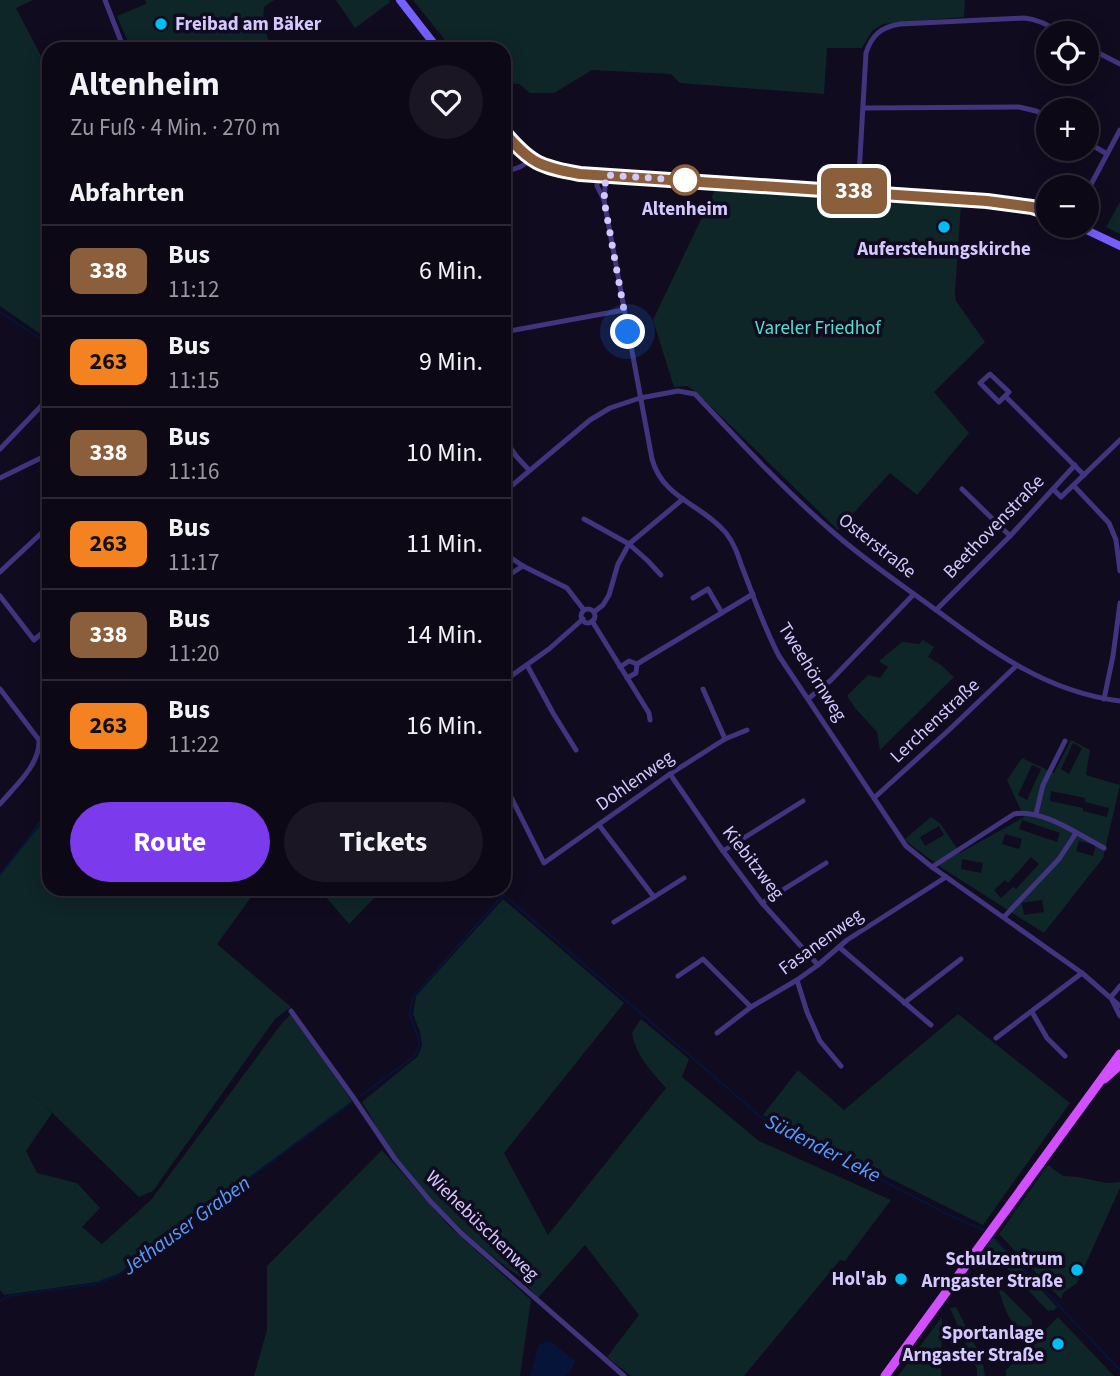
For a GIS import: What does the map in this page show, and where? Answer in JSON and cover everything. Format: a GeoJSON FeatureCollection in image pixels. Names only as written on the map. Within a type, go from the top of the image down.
{"type":"FeatureCollection","features":[{"type":"Feature","properties":{"kind":"main road"},"geometry":{"type":"LineString","coordinates":[[400,0],[433,42]]}},
{"type":"Feature","properties":{"kind":"main road"},"geometry":{"type":"LineString","coordinates":[[511,140],[531,159],[558,170],[1006,203],[1036,208]]}},
{"type":"Feature","properties":{"kind":"main road"},"geometry":{"type":"LineString","coordinates":[[1099,236],[1120,246]]}},
{"type":"Feature","properties":{"kind":"main road"},"geometry":{"type":"LineString","coordinates":[[885,1376],[1120,1054]]}},
{"type":"Feature","properties":{"kind":"main road"},"geometry":{"type":"LineString","coordinates":[[1100,1083],[1120,1065]]}},
{"type":"Feature","properties":{"kind":"street"},"geometry":{"type":"LineString","coordinates":[[105,0],[121,42]]}},
{"type":"Feature","properties":{"kind":"street"},"geometry":{"type":"LineString","coordinates":[[858,192],[866,53],[874,36],[889,26],[1024,18],[1038,21]]}},
{"type":"Feature","properties":{"kind":"street"},"geometry":{"type":"LineString","coordinates":[[1099,53],[1120,64]]}},
{"type":"Feature","properties":{"kind":"street"},"geometry":{"type":"LineString","coordinates":[[863,108],[1019,107],[1036,111]]}},
{"type":"Feature","properties":{"kind":"street"},"geometry":{"type":"LineString","coordinates":[[1096,175],[1120,130]]}},
{"type":"Feature","properties":{"kind":"street"},"geometry":{"type":"LineString","coordinates":[[1099,149],[1107,154]]}},
{"type":"Feature","properties":{"kind":"street"},"geometry":{"type":"LineString","coordinates":[[511,170],[531,159]]}},
{"type":"Feature","properties":{"kind":"street","name":"Tweehörnweg"},"geometry":{"type":"LineString","coordinates":[[602,175],[604,200],[640,398],[655,470],[660,479],[718,525],[732,541],[774,647],[906,846],[1082,974],[1120,1006]]}},
{"type":"Feature","properties":{"kind":"street"},"geometry":{"type":"LineString","coordinates":[[511,331],[624,310]]}},
{"type":"Feature","properties":{"kind":"street"},"geometry":{"type":"LineString","coordinates":[[990,374],[1009,392],[1005,397],[999,402],[980,383],[990,374]]}},
{"type":"Feature","properties":{"kind":"street","name":"Osterstraße"},"geometry":{"type":"LineString","coordinates":[[511,486],[600,413],[640,398],[678,390],[695,394],[762,466],[835,534],[985,646],[1016,666],[1076,692],[1120,701]]}},
{"type":"Feature","properties":{"kind":"street"},"geometry":{"type":"LineString","coordinates":[[1005,397],[1084,475]]}},
{"type":"Feature","properties":{"kind":"street"},"geometry":{"type":"LineString","coordinates":[[0,449],[42,405]]}},
{"type":"Feature","properties":{"kind":"street"},"geometry":{"type":"LineString","coordinates":[[1053,489],[1061,497],[1120,440]]}},
{"type":"Feature","properties":{"kind":"street"},"geometry":{"type":"LineString","coordinates":[[511,448],[529,470]]}},
{"type":"Feature","properties":{"kind":"street"},"geometry":{"type":"LineString","coordinates":[[0,487],[1,476],[42,457]]}},
{"type":"Feature","properties":{"kind":"street","name":"Beethovenstraße"},"geometry":{"type":"LineString","coordinates":[[936,610],[1010,536],[1075,465]]}},
{"type":"Feature","properties":{"kind":"street"},"geometry":{"type":"LineString","coordinates":[[1074,486],[1109,523],[1116,540],[1120,571]]}},
{"type":"Feature","properties":{"kind":"street"},"geometry":{"type":"LineString","coordinates":[[962,489],[1010,536]]}},
{"type":"Feature","properties":{"kind":"street"},"geometry":{"type":"LineString","coordinates":[[592,621],[594,612],[603,605],[608,595],[618,564],[629,544],[683,499]]}},
{"type":"Feature","properties":{"kind":"street"},"geometry":{"type":"LineString","coordinates":[[584,519],[629,544],[661,575]]}},
{"type":"Feature","properties":{"kind":"street"},"geometry":{"type":"LineString","coordinates":[[0,572],[42,533]]}},
{"type":"Feature","properties":{"kind":"street"},"geometry":{"type":"LineString","coordinates":[[511,558],[568,588],[584,610]]}},
{"type":"Feature","properties":{"kind":"street"},"geometry":{"type":"LineString","coordinates":[[511,574],[523,566]]}},
{"type":"Feature","properties":{"kind":"street"},"geometry":{"type":"LineString","coordinates":[[692,598],[708,589],[722,613]]}},
{"type":"Feature","properties":{"kind":"street"},"geometry":{"type":"LineString","coordinates":[[637,664],[753,594]]}},
{"type":"Feature","properties":{"kind":"street"},"geometry":{"type":"LineString","coordinates":[[808,699],[831,680],[914,594]]}},
{"type":"Feature","properties":{"kind":"street"},"geometry":{"type":"LineString","coordinates":[[0,596],[34,640],[42,633]]}},
{"type":"Feature","properties":{"kind":"street"},"geometry":{"type":"LineString","coordinates":[[1104,699],[1120,603]]}},
{"type":"Feature","properties":{"kind":"street"},"geometry":{"type":"LineString","coordinates":[[584,610],[590,609],[594,612]]}},
{"type":"Feature","properties":{"kind":"street"},"geometry":{"type":"LineString","coordinates":[[583,620],[584,610]]}},
{"type":"Feature","properties":{"kind":"street"},"geometry":{"type":"LineString","coordinates":[[583,620],[592,621]]}},
{"type":"Feature","properties":{"kind":"street"},"geometry":{"type":"LineString","coordinates":[[511,676],[583,620]]}},
{"type":"Feature","properties":{"kind":"street"},"geometry":{"type":"LineString","coordinates":[[592,621],[649,713],[650,720]]}},
{"type":"Feature","properties":{"kind":"street"},"geometry":{"type":"LineString","coordinates":[[620,667],[629,661],[637,664]]}},
{"type":"Feature","properties":{"kind":"street"},"geometry":{"type":"LineString","coordinates":[[627,678],[636,673],[637,664]]}},
{"type":"Feature","properties":{"kind":"street"},"geometry":{"type":"LineString","coordinates":[[527,665],[576,750]]}},
{"type":"Feature","properties":{"kind":"street","name":"Lerchenstraße"},"geometry":{"type":"LineString","coordinates":[[874,798],[1016,666]]}},
{"type":"Feature","properties":{"kind":"street"},"geometry":{"type":"LineString","coordinates":[[0,688],[39,740],[36,760],[0,804]]}},
{"type":"Feature","properties":{"kind":"street"},"geometry":{"type":"LineString","coordinates":[[703,689],[725,739]]}},
{"type":"Feature","properties":{"kind":"street","name":"Dohlenweg"},"geometry":{"type":"LineString","coordinates":[[511,797],[544,863],[670,774],[725,739],[747,730]]}},
{"type":"Feature","properties":{"kind":"street"},"geometry":{"type":"LineString","coordinates":[[1036,814],[1042,785],[1065,741]]}},
{"type":"Feature","properties":{"kind":"street","name":"Kiebitzweg"},"geometry":{"type":"LineString","coordinates":[[670,774],[762,902],[818,965]]}},
{"type":"Feature","properties":{"kind":"street"},"geometry":{"type":"LineString","coordinates":[[723,851],[803,801]]}},
{"type":"Feature","properties":{"kind":"street"},"geometry":{"type":"LineString","coordinates":[[932,867],[1014,814],[1024,812],[1046,817],[1104,848]]}},
{"type":"Feature","properties":{"kind":"street"},"geometry":{"type":"LineString","coordinates":[[599,825],[654,897]]}},
{"type":"Feature","properties":{"kind":"street"},"geometry":{"type":"LineString","coordinates":[[1004,917],[1059,859],[1076,833]]}},
{"type":"Feature","properties":{"kind":"street"},"geometry":{"type":"LineString","coordinates":[[762,902],[826,863]]}},
{"type":"Feature","properties":{"kind":"street","name":"Fasanenweg"},"geometry":{"type":"LineString","coordinates":[[717,1033],[751,1007],[818,965],[847,940],[946,877]]}},
{"type":"Feature","properties":{"kind":"street"},"geometry":{"type":"LineString","coordinates":[[614,922],[684,878]]}},
{"type":"Feature","properties":{"kind":"street"},"geometry":{"type":"LineString","coordinates":[[839,947],[931,1024]]}},
{"type":"Feature","properties":{"kind":"street"},"geometry":{"type":"LineString","coordinates":[[678,976],[703,959],[751,1007]]}},
{"type":"Feature","properties":{"kind":"street"},"geometry":{"type":"LineString","coordinates":[[904,1003],[961,959]]}},
{"type":"Feature","properties":{"kind":"street"},"geometry":{"type":"LineString","coordinates":[[996,1038],[1082,974]]}},
{"type":"Feature","properties":{"kind":"street"},"geometry":{"type":"LineString","coordinates":[[797,980],[807,1012],[821,1041],[841,1066]]}},
{"type":"Feature","properties":{"kind":"street"},"geometry":{"type":"LineString","coordinates":[[1111,997],[1120,986]]}},
{"type":"Feature","properties":{"kind":"street","name":"Tweehörnweg"},"geometry":{"type":"LineString","coordinates":[[1111,997],[1120,1016]]}},
{"type":"Feature","properties":{"kind":"street","name":"Wiehebüschenweg"},"geometry":{"type":"LineString","coordinates":[[291,1011],[395,1159],[424,1194],[461,1233],[624,1376]]}},
{"type":"Feature","properties":{"kind":"street"},"geometry":{"type":"LineString","coordinates":[[1032,1012],[1046,1038],[1065,1056]]}},
{"type":"Feature","properties":{"kind":"green space"},"geometry":{"type":"Polygon","coordinates":[[[0,0],[33,0],[16,8],[42,58],[42,335],[0,306],[0,0]]]}},
{"type":"Feature","properties":{"kind":"green space"},"geometry":{"type":"Polygon","coordinates":[[[145,0],[274,0],[264,7],[263,22],[269,42],[128,42],[117,16],[146,4],[145,0]]]}},
{"type":"Feature","properties":{"kind":"green space"},"geometry":{"type":"Polygon","coordinates":[[[336,0],[389,0],[390,2],[355,28],[336,0]]]}},
{"type":"Feature","properties":{"kind":"green space"},"geometry":{"type":"Polygon","coordinates":[[[413,0],[965,0],[964,17],[883,24],[872,31],[862,48],[827,48],[824,94],[680,83],[671,74],[592,70],[554,93],[530,93],[519,84],[511,83],[511,42],[446,42],[413,0]]]}},
{"type":"Feature","properties":{"kind":"green space","name":"Vareler Friedhof"},"geometry":{"type":"Polygon","coordinates":[[[715,190],[961,204],[956,301],[985,342],[934,392],[969,433],[917,495],[890,473],[838,530],[695,391],[687,386],[674,387],[653,320],[715,190]]]}},
{"type":"Feature","properties":{"kind":"green space"},"geometry":{"type":"Polygon","coordinates":[[[1120,202],[1120,234],[1106,227],[1120,202]]]}},
{"type":"Feature","properties":{"kind":"green space"},"geometry":{"type":"Polygon","coordinates":[[[923,640],[934,647],[928,657],[954,677],[880,750],[877,732],[847,696],[868,675],[880,678],[888,667],[879,661],[902,642],[919,644],[923,640]]]}},
{"type":"Feature","properties":{"kind":"green space"},"geometry":{"type":"Polygon","coordinates":[[[1071,740],[1090,750],[1086,775],[1120,785],[1103,858],[1044,933],[942,868],[905,839],[931,817],[940,823],[960,853],[1024,817],[1007,780],[1022,758],[1054,773],[1071,740]],[[1073,743],[1061,769],[1069,774],[1082,748],[1073,743]],[[1032,765],[1018,795],[1027,800],[1041,769],[1032,765]],[[1051,791],[1050,801],[1083,808],[1083,811],[1107,817],[1109,808],[1085,802],[1085,798],[1051,791]],[[1022,820],[1019,829],[1057,842],[1060,833],[1022,820]],[[939,826],[920,837],[925,846],[944,835],[939,826]],[[1005,834],[1002,844],[1019,849],[1022,839],[1005,834]],[[1079,841],[1076,851],[1093,856],[1096,845],[1079,841]],[[1031,857],[1008,883],[1005,880],[994,890],[1001,898],[1013,887],[1016,889],[1039,864],[1031,857]],[[962,859],[961,869],[981,873],[983,863],[962,859]],[[1042,900],[1022,903],[1024,915],[1044,912],[1042,900]]]}},
{"type":"Feature","properties":{"kind":"green space"},"geometry":{"type":"Polygon","coordinates":[[[42,818],[42,896],[252,896],[217,944],[291,1007],[275,1019],[153,1191],[139,1197],[8,1070],[52,1113],[26,1151],[37,1173],[77,1183],[100,1208],[82,1227],[102,1244],[151,1200],[291,1014],[352,1101],[120,1273],[97,1282],[4,1295],[0,1290],[0,875],[42,818]]]}},
{"type":"Feature","properties":{"kind":"green space"},"geometry":{"type":"Polygon","coordinates":[[[325,896],[376,896],[349,924],[325,896]]]}},
{"type":"Feature","properties":{"kind":"green space"},"geometry":{"type":"Polygon","coordinates":[[[503,899],[624,1003],[504,1153],[548,1235],[666,1088],[645,1063],[634,1041],[632,1033],[641,1019],[689,1059],[682,1077],[759,1141],[891,1200],[845,1261],[840,1260],[744,1376],[631,1376],[607,1357],[639,1315],[585,1245],[538,1298],[517,1274],[467,1235],[422,1189],[391,1150],[362,1102],[418,1056],[422,1045],[413,1014],[416,996],[503,899]]]}},
{"type":"Feature","properties":{"kind":"green space"},"geometry":{"type":"Polygon","coordinates":[[[958,1014],[1070,1103],[983,1225],[763,1115],[798,1070],[844,1110],[958,1014]]]}},
{"type":"Feature","properties":{"kind":"green space"},"geometry":{"type":"Polygon","coordinates":[[[382,1150],[449,1226],[531,1300],[520,1376],[254,1376],[267,1330],[267,1266],[382,1150]]]}},
{"type":"Feature","properties":{"kind":"green space","name":"Schulzentrum Arngaster Straße"},"geometry":{"type":"Polygon","coordinates":[[[1048,1165],[1063,1176],[1107,1183],[1120,1182],[1120,1188],[1077,1283],[1063,1293],[1061,1299],[999,1234],[1048,1165]]]}},
{"type":"Feature","properties":{"kind":"green space"},"geometry":{"type":"Polygon","coordinates":[[[993,1237],[1057,1307],[1054,1310],[1048,1311],[1004,1265],[1000,1269],[985,1261],[983,1251],[993,1237]]]}},
{"type":"Feature","properties":{"kind":"green space"},"geometry":{"type":"Polygon","coordinates":[[[1000,1288],[1032,1320],[1029,1330],[1016,1325],[1008,1316],[1000,1288]]]}},
{"type":"Feature","properties":{"kind":"green space"},"geometry":{"type":"Polygon","coordinates":[[[956,1307],[982,1359],[985,1376],[977,1376],[977,1369],[950,1308],[956,1307]]]}},
{"type":"Feature","properties":{"kind":"green space"},"geometry":{"type":"Polygon","coordinates":[[[942,1317],[941,1376],[898,1376],[942,1317]]]}},
{"type":"Feature","properties":{"kind":"green space","name":"Sportanlage Arngaster Straße"},"geometry":{"type":"Polygon","coordinates":[[[1058,1317],[1114,1376],[1006,1376],[1006,1370],[1058,1317]]]}},
{"type":"Feature","properties":{"kind":"water"},"geometry":{"type":"Polygon","coordinates":[[[550,1341],[575,1361],[570,1372],[565,1376],[530,1376],[539,1344],[550,1341]]]}},
{"type":"Feature","properties":{"kind":"waterway","name":"Südender Leke"},"geometry":{"type":"LineString","coordinates":[[0,312],[42,339]]}},
{"type":"Feature","properties":{"kind":"waterway"},"geometry":{"type":"LineString","coordinates":[[0,874],[42,822]]}},
{"type":"Feature","properties":{"kind":"waterway","name":"Jethauser Graben"},"geometry":{"type":"LineString","coordinates":[[359,1097],[412,1058],[417,1051],[419,1041],[410,1015],[413,997],[502,896]]}},
{"type":"Feature","properties":{"kind":"waterway","name":"Südender Leke"},"geometry":{"type":"LineString","coordinates":[[505,896],[762,1118],[951,1216],[986,1231]]}},
{"type":"Feature","properties":{"kind":"waterway","name":"Jethauser Graben"},"geometry":{"type":"LineString","coordinates":[[0,1301],[9,1296],[96,1284],[118,1275],[351,1103]]}},
{"type":"Feature","properties":{"kind":"waterway","name":"Südender Leke"},"geometry":{"type":"LineString","coordinates":[[991,1234],[1120,1370]]}},
{"type":"Feature","properties":{"kind":"bus line","name":"338"},"geometry":{"type":"LineString","coordinates":[[511,140],[531,159],[548,167],[580,174],[987,201],[1036,208]]}},
{"type":"Feature","properties":{"kind":"place","name":"Freibad am Bäker"},"geometry":{"type":"Point","coordinates":[161,24]}},
{"type":"Feature","properties":{"kind":"place","name":"Altenheim"},"geometry":{"type":"Point","coordinates":[685,180]}},
{"type":"Feature","properties":{"kind":"place","name":"Auferstehungskirche"},"geometry":{"type":"Point","coordinates":[944,227]}},
{"type":"Feature","properties":{"kind":"place","name":"Schulzentrum Arngaster Straße"},"geometry":{"type":"Point","coordinates":[1077,1270]}},
{"type":"Feature","properties":{"kind":"place","name":"Hol'ab"},"geometry":{"type":"Point","coordinates":[901,1279]}},
{"type":"Feature","properties":{"kind":"place","name":"Sportanlage Arngaster Straße"},"geometry":{"type":"Point","coordinates":[1058,1344]}},
{"type":"Feature","properties":{"kind":"route"},"geometry":{"type":"LineString","coordinates":[[628,332],[604,200],[606,175],[695,181],[685,180]]}}]}
